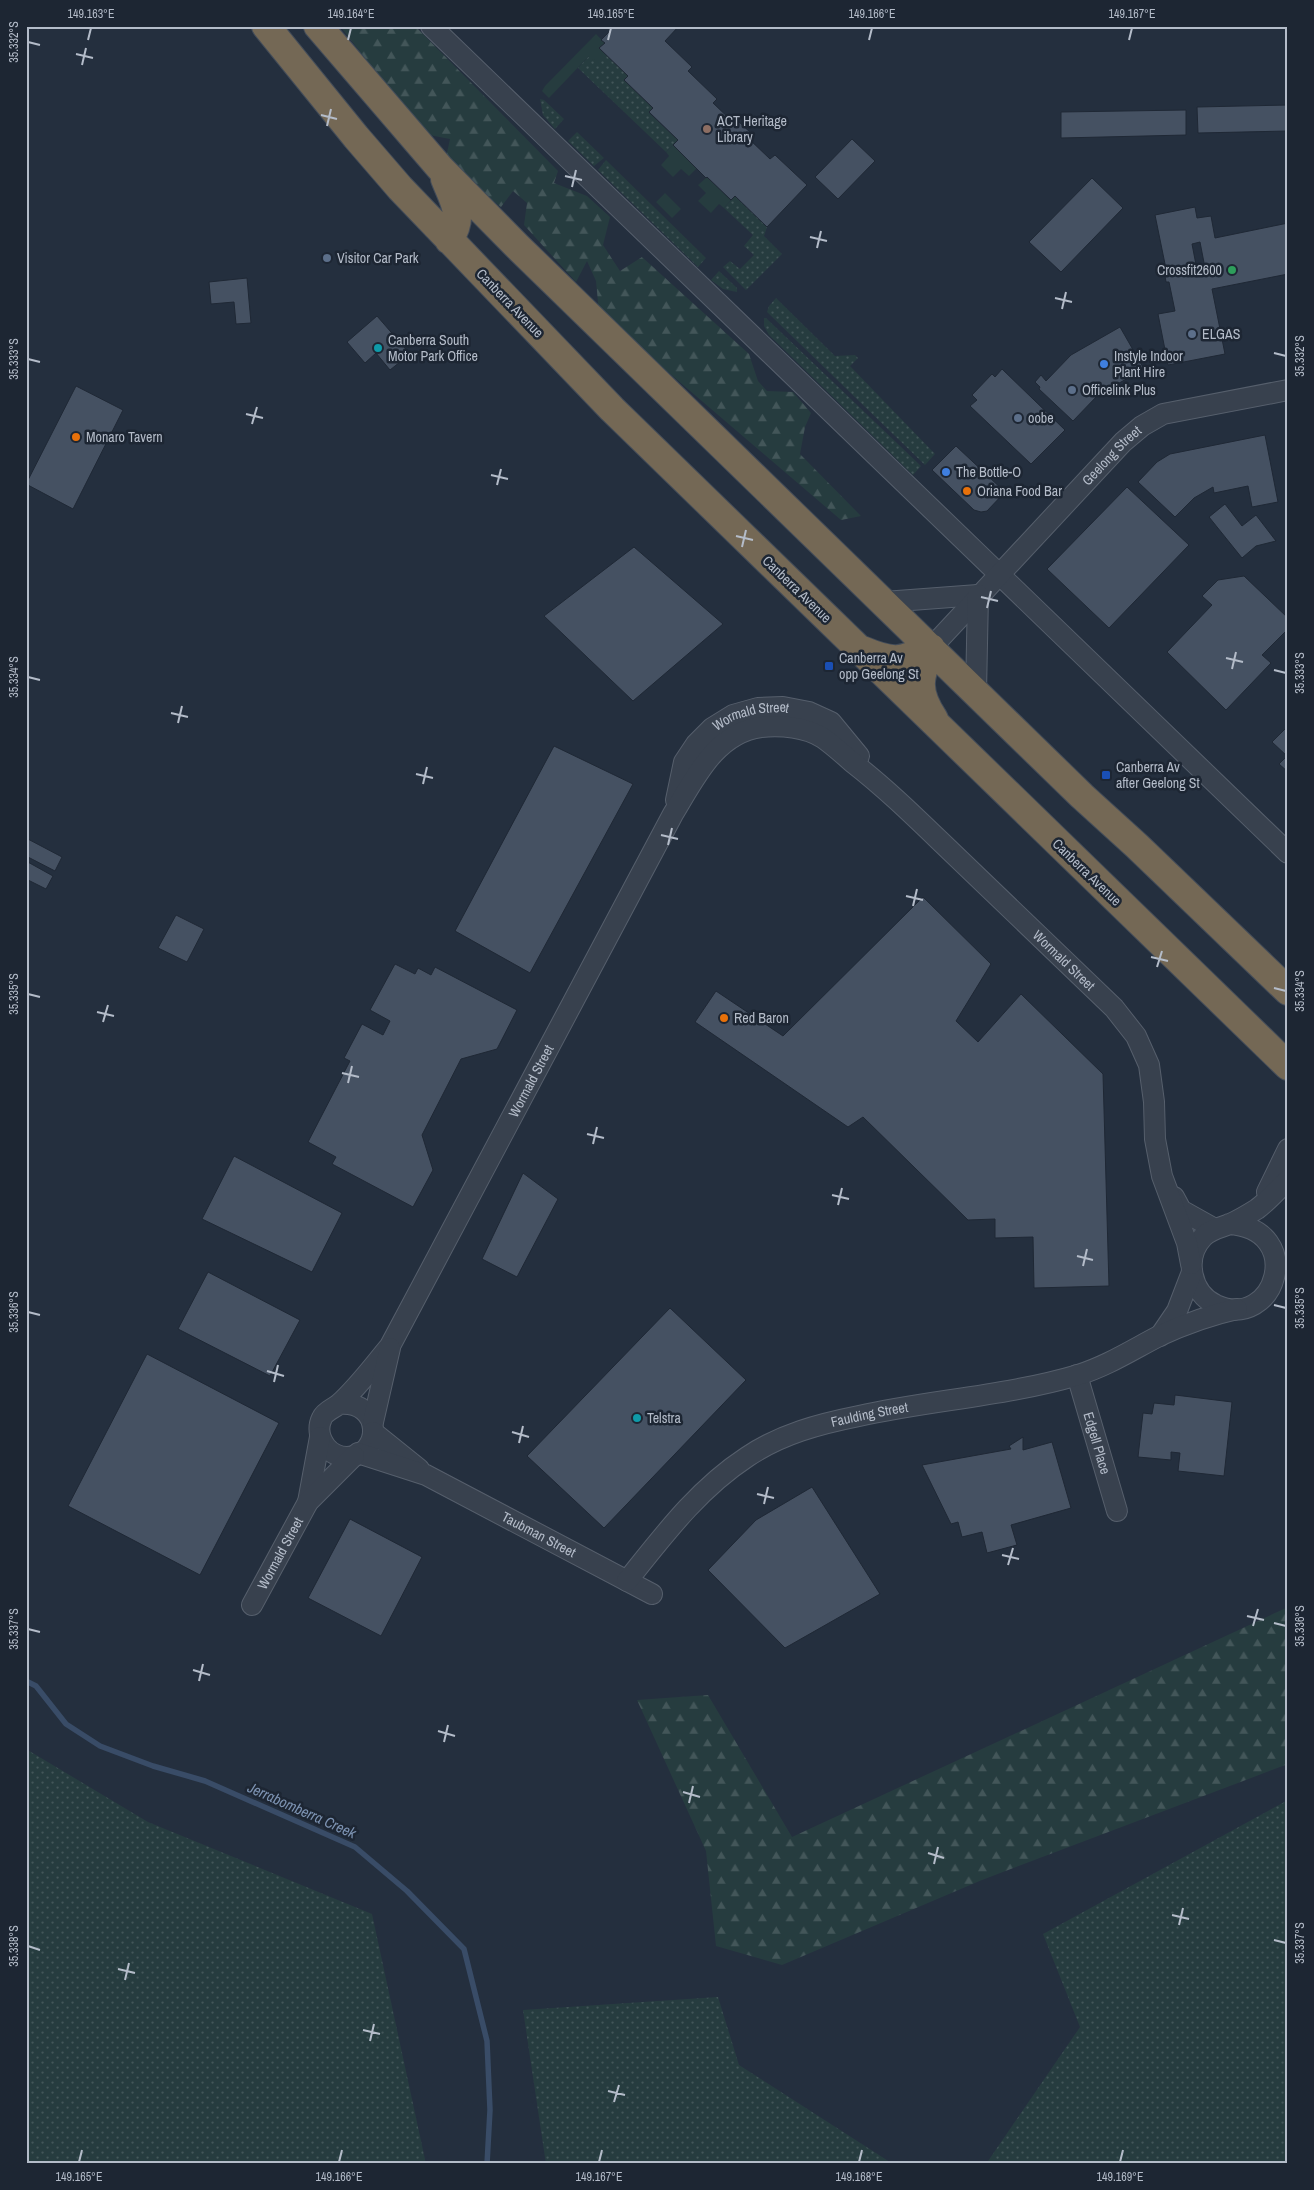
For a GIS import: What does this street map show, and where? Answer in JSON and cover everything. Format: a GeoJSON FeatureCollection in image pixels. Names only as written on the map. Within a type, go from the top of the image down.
{"type":"FeatureCollection","features":[{"type":"Feature","properties":{"kind":"highway","name":"Canberra Avenue"},"geometry":{"type":"LineString","coordinates":[[266,26],[356,137],[448,240],[612,409],[1282,1061]]}},
{"type":"Feature","properties":{"kind":"highway"},"geometry":{"type":"LineString","coordinates":[[318,26],[440,168],[517,246],[1082,796],[1288,991]]}},
{"type":"Feature","properties":{"kind":"highway"},"geometry":{"type":"LineString","coordinates":[[440,168],[458,214],[456,228],[448,240]]}},
{"type":"Feature","properties":{"kind":"highway"},"geometry":{"type":"LineString","coordinates":[[448,240],[461,232],[468,231],[517,246]]}},
{"type":"Feature","properties":{"kind":"highway"},"geometry":{"type":"LineString","coordinates":[[858,648],[884,659],[906,659],[931,648]]}},
{"type":"Feature","properties":{"kind":"highway"},"geometry":{"type":"LineString","coordinates":[[931,648],[920,674],[922,693],[925,706],[943,732]]}},
{"type":"Feature","properties":{"kind":"highway"},"geometry":{"type":"LineString","coordinates":[[1260,965],[1288,1000]]}},
{"type":"Feature","properties":{"kind":"street"},"geometry":{"type":"LineString","coordinates":[[431,26],[587,179],[999,573],[1288,853]]}},
{"type":"Feature","properties":{"kind":"street","name":"Geelong Street"},"geometry":{"type":"LineString","coordinates":[[931,648],[978,595],[1123,442],[1142,426],[1163,414],[1288,390]]}},
{"type":"Feature","properties":{"kind":"street"},"geometry":{"type":"LineString","coordinates":[[884,602],[978,595],[976,692]]}},
{"type":"Feature","properties":{"kind":"street","name":"Wormald Street"},"geometry":{"type":"LineString","coordinates":[[308,1502],[322,1418],[327,1411],[339,1404],[390,1346],[673,814],[712,754],[740,734],[760,727],[782,726],[804,730],[822,738],[885,788],[1114,1008],[1136,1036],[1150,1065],[1155,1139],[1162,1176],[1187,1243],[1192,1268]]}},
{"type":"Feature","properties":{"kind":"street"},"geometry":{"type":"LineString","coordinates":[[1257,1208],[1275,1180],[1288,1149]]}},
{"type":"Feature","properties":{"kind":"street","name":"Wormald Street"},"geometry":{"type":"LineString","coordinates":[[1162,1176],[1181,1210],[1222,1226]]}},
{"type":"Feature","properties":{"kind":"street"},"geometry":{"type":"LineString","coordinates":[[1288,1180],[1257,1208],[1203,1237],[1194,1250],[1192,1268],[1199,1291],[1209,1302],[1223,1308],[1237,1309],[1253,1305],[1265,1296],[1273,1284],[1277,1269],[1288,1252]]}},
{"type":"Feature","properties":{"kind":"street"},"geometry":{"type":"LineString","coordinates":[[1222,1226],[1244,1225],[1258,1231],[1268,1241],[1275,1255],[1277,1269]]}},
{"type":"Feature","properties":{"kind":"street","name":"Faulding Street"},"geometry":{"type":"LineString","coordinates":[[1160,1336],[1177,1311],[1192,1268]]}},
{"type":"Feature","properties":{"kind":"street","name":"Faulding Street"},"geometry":{"type":"LineString","coordinates":[[627,1581],[692,1502],[717,1478],[747,1456],[777,1440],[814,1425],[876,1412],[1010,1390],[1077,1375],[1108,1364],[1160,1336],[1211,1315],[1237,1309]]}},
{"type":"Feature","properties":{"kind":"street","name":"Wormald Street"},"geometry":{"type":"LineString","coordinates":[[252,1605],[308,1502],[356,1454],[366,1448],[371,1441],[390,1346]]}},
{"type":"Feature","properties":{"kind":"street","name":"Edgell Place"},"geometry":{"type":"LineString","coordinates":[[1077,1375],[1117,1511]]}},
{"type":"Feature","properties":{"kind":"street"},"geometry":{"type":"LineString","coordinates":[[339,1404],[357,1405],[365,1410],[373,1427]]}},
{"type":"Feature","properties":{"kind":"street","name":"Taubman Street"},"geometry":{"type":"LineString","coordinates":[[373,1427],[426,1475]]}},
{"type":"Feature","properties":{"kind":"street"},"geometry":{"type":"LineString","coordinates":[[320,1437],[328,1450],[336,1455],[345,1457],[356,1454]]}},
{"type":"Feature","properties":{"kind":"street","name":"Taubman Street"},"geometry":{"type":"LineString","coordinates":[[356,1454],[426,1475],[652,1594]]}},
{"type":"Feature","properties":{"kind":"green space"},"geometry":{"type":"Polygon","coordinates":[[[340,26],[415,26],[558,171],[554,183],[587,196],[610,217],[603,245],[620,271],[642,257],[749,354],[758,381],[767,391],[793,392],[811,413],[805,427],[800,454],[861,516],[841,520],[599,313],[596,281],[587,261],[576,282],[524,225],[527,203],[513,191],[501,207],[445,162],[450,139],[424,134],[340,26]]]}},
{"type":"Feature","properties":{"kind":"green space"},"geometry":{"type":"Polygon","coordinates":[[[596,34],[605,43],[599,48],[606,54],[598,63],[589,56],[549,98],[542,91],[545,86],[596,34]]]}},
{"type":"Feature","properties":{"kind":"green space"},"geometry":{"type":"Polygon","coordinates":[[[606,54],[628,76],[624,80],[653,108],[649,113],[678,140],[666,152],[578,68],[589,56],[606,54]]]}},
{"type":"Feature","properties":{"kind":"green space"},"geometry":{"type":"Polygon","coordinates":[[[540,99],[544,100],[564,119],[555,129],[543,115],[540,99]]]}},
{"type":"Feature","properties":{"kind":"green space"},"geometry":{"type":"Polygon","coordinates":[[[577,132],[604,158],[594,166],[568,141],[577,132]]]}},
{"type":"Feature","properties":{"kind":"green space"},"geometry":{"type":"Polygon","coordinates":[[[673,145],[697,168],[689,176],[681,169],[673,177],[661,165],[669,156],[666,152],[673,145]]]}},
{"type":"Feature","properties":{"kind":"green space"},"geometry":{"type":"Polygon","coordinates":[[[606,160],[706,258],[698,267],[598,170],[606,160]]]}},
{"type":"Feature","properties":{"kind":"green space"},"geometry":{"type":"Polygon","coordinates":[[[707,177],[731,200],[724,208],[719,204],[711,213],[698,201],[706,193],[698,185],[707,177]]]}},
{"type":"Feature","properties":{"kind":"green space"},"geometry":{"type":"Polygon","coordinates":[[[665,193],[681,209],[672,218],[656,202],[665,193]]]}},
{"type":"Feature","properties":{"kind":"green space"},"geometry":{"type":"Polygon","coordinates":[[[735,196],[767,227],[764,236],[782,254],[746,290],[723,267],[730,261],[740,269],[754,255],[744,246],[753,235],[724,208],[735,196]]]}},
{"type":"Feature","properties":{"kind":"green space"},"geometry":{"type":"Polygon","coordinates":[[[719,271],[737,288],[737,292],[723,289],[711,280],[719,271]]]}},
{"type":"Feature","properties":{"kind":"green space"},"geometry":{"type":"Polygon","coordinates":[[[776,298],[835,356],[855,355],[858,358],[850,366],[935,454],[925,465],[767,312],[769,306],[776,298]]]}},
{"type":"Feature","properties":{"kind":"green space"},"geometry":{"type":"Polygon","coordinates":[[[764,318],[921,466],[913,475],[769,335],[764,326],[764,318]]]}},
{"type":"Feature","properties":{"kind":"green space"},"geometry":{"type":"Polygon","coordinates":[[[1288,1607],[1288,1764],[982,1880],[782,1965],[716,1946],[706,1851],[637,1700],[708,1695],[792,1837],[1288,1607]]]}},
{"type":"Feature","properties":{"kind":"green space"},"geometry":{"type":"Polygon","coordinates":[[[26,1749],[148,1822],[372,1914],[426,2164],[26,2164],[26,1749]]]}},
{"type":"Feature","properties":{"kind":"green space"},"geometry":{"type":"Polygon","coordinates":[[[1288,1800],[1288,2164],[986,2164],[1080,2027],[1043,1934],[1288,1800]]]}},
{"type":"Feature","properties":{"kind":"green space"},"geometry":{"type":"Polygon","coordinates":[[[718,1997],[739,2065],[893,2164],[546,2164],[523,2010],[718,1997]]]}},
{"type":"Feature","properties":{"kind":"building","name":"ACT Heritage Library"},"geometry":{"type":"Polygon","coordinates":[[[610,26],[679,26],[665,41],[692,67],[688,71],[717,99],[713,103],[735,124],[738,121],[752,134],[748,138],[770,159],[775,155],[807,185],[767,227],[735,196],[731,200],[673,145],[678,140],[649,112],[653,108],[624,80],[628,76],[599,48],[605,43],[601,40],[611,30],[608,28],[610,26]]]}},
{"type":"Feature","properties":{"kind":"building"},"geometry":{"type":"Polygon","coordinates":[[[1288,105],[1288,131],[1198,133],[1197,107],[1288,105]]]}},
{"type":"Feature","properties":{"kind":"building"},"geometry":{"type":"Polygon","coordinates":[[[1186,110],[1186,135],[1061,138],[1061,112],[1186,110]]]}},
{"type":"Feature","properties":{"kind":"building"},"geometry":{"type":"Polygon","coordinates":[[[852,139],[875,161],[838,199],[815,177],[852,139]]]}},
{"type":"Feature","properties":{"kind":"building"},"geometry":{"type":"Polygon","coordinates":[[[1092,178],[1123,208],[1061,272],[1029,242],[1092,178]]]}},
{"type":"Feature","properties":{"kind":"building"},"geometry":{"type":"Polygon","coordinates":[[[1195,207],[1197,218],[1211,216],[1215,238],[1288,223],[1288,274],[1212,289],[1225,354],[1168,365],[1158,314],[1175,311],[1169,282],[1166,282],[1163,264],[1165,264],[1155,215],[1195,207]],[[1200,242],[1192,244],[1198,275],[1206,273],[1200,242]]]}},
{"type":"Feature","properties":{"kind":"building"},"geometry":{"type":"Polygon","coordinates":[[[247,278],[251,323],[236,324],[234,302],[211,304],[209,282],[247,278]]]}},
{"type":"Feature","properties":{"kind":"building","name":"Canberra South Motor Park Office"},"geometry":{"type":"Polygon","coordinates":[[[377,316],[410,354],[390,370],[376,353],[365,363],[347,342],[377,316]]]}},
{"type":"Feature","properties":{"kind":"building"},"geometry":{"type":"Polygon","coordinates":[[[1120,327],[1144,369],[1098,395],[1073,421],[1039,389],[1040,387],[1035,382],[1041,375],[1046,381],[1071,355],[1120,327]]]}},
{"type":"Feature","properties":{"kind":"building","name":"oobe"},"geometry":{"type":"Polygon","coordinates":[[[1002,369],[1065,430],[1031,464],[970,406],[977,400],[972,395],[992,374],[995,377],[1002,369]]]}},
{"type":"Feature","properties":{"kind":"building"},"geometry":{"type":"Polygon","coordinates":[[[76,386],[123,410],[73,509],[26,484],[76,386]]]}},
{"type":"Feature","properties":{"kind":"building"},"geometry":{"type":"Polygon","coordinates":[[[1265,435],[1278,502],[1252,507],[1248,486],[1214,493],[1213,487],[1194,498],[1175,517],[1138,482],[1157,462],[1170,454],[1265,435]]]}},
{"type":"Feature","properties":{"kind":"building"},"geometry":{"type":"Polygon","coordinates":[[[956,446],[1005,492],[987,511],[974,510],[932,470],[956,446]]]}},
{"type":"Feature","properties":{"kind":"building"},"geometry":{"type":"Polygon","coordinates":[[[1127,487],[1189,545],[1109,628],[1047,569],[1127,487]]]}},
{"type":"Feature","properties":{"kind":"building"},"geometry":{"type":"Polygon","coordinates":[[[1225,504],[1242,526],[1256,515],[1276,541],[1256,546],[1242,558],[1209,517],[1225,504]]]}},
{"type":"Feature","properties":{"kind":"building"},"geometry":{"type":"Polygon","coordinates":[[[634,547],[723,624],[633,701],[544,616],[634,547]]]}},
{"type":"Feature","properties":{"kind":"building"},"geometry":{"type":"Polygon","coordinates":[[[1244,576],[1288,618],[1288,629],[1262,655],[1271,663],[1226,710],[1167,652],[1212,605],[1202,596],[1218,580],[1244,576]]]}},
{"type":"Feature","properties":{"kind":"building"},"geometry":{"type":"Polygon","coordinates":[[[1288,726],[1288,772],[1279,764],[1287,756],[1272,742],[1288,726]]]}},
{"type":"Feature","properties":{"kind":"building"},"geometry":{"type":"Polygon","coordinates":[[[554,746],[633,784],[530,973],[455,931],[554,746]]]}},
{"type":"Feature","properties":{"kind":"building"},"geometry":{"type":"Polygon","coordinates":[[[26,838],[62,857],[55,871],[26,856],[26,838]]]}},
{"type":"Feature","properties":{"kind":"building"},"geometry":{"type":"Polygon","coordinates":[[[26,861],[53,876],[46,889],[26,879],[26,861]]]}},
{"type":"Feature","properties":{"kind":"building"},"geometry":{"type":"Polygon","coordinates":[[[923,897],[991,964],[956,1021],[978,1042],[1021,994],[1103,1074],[1109,1286],[1034,1288],[1033,1237],[995,1238],[995,1219],[968,1220],[863,1117],[848,1127],[695,1022],[716,991],[783,1036],[923,897]]]}},
{"type":"Feature","properties":{"kind":"building"},"geometry":{"type":"Polygon","coordinates":[[[176,915],[204,929],[187,962],[158,948],[176,915]]]}},
{"type":"Feature","properties":{"kind":"building"},"geometry":{"type":"Polygon","coordinates":[[[395,964],[415,974],[418,968],[431,975],[435,967],[517,1010],[497,1049],[461,1059],[422,1135],[433,1170],[413,1207],[332,1164],[336,1157],[308,1142],[350,1061],[344,1058],[362,1024],[383,1035],[390,1021],[370,1010],[395,964]]]}},
{"type":"Feature","properties":{"kind":"building"},"geometry":{"type":"Polygon","coordinates":[[[234,1156],[342,1213],[312,1272],[202,1219],[234,1156]]]}},
{"type":"Feature","properties":{"kind":"building"},"geometry":{"type":"Polygon","coordinates":[[[523,1173],[558,1199],[517,1277],[482,1259],[523,1173]]]}},
{"type":"Feature","properties":{"kind":"building"},"geometry":{"type":"Polygon","coordinates":[[[208,1272],[300,1320],[270,1376],[178,1329],[208,1272]]]}},
{"type":"Feature","properties":{"kind":"building","name":"Telstra"},"geometry":{"type":"Polygon","coordinates":[[[670,1308],[746,1380],[604,1528],[527,1456],[670,1308]]]}},
{"type":"Feature","properties":{"kind":"building"},"geometry":{"type":"Polygon","coordinates":[[[147,1354],[279,1423],[200,1575],[68,1506],[147,1354]]]}},
{"type":"Feature","properties":{"kind":"building"},"geometry":{"type":"Polygon","coordinates":[[[1175,1395],[1232,1402],[1224,1476],[1178,1471],[1180,1453],[1171,1452],[1171,1460],[1138,1457],[1143,1413],[1152,1414],[1154,1403],[1174,1405],[1175,1395]]]}},
{"type":"Feature","properties":{"kind":"building"},"geometry":{"type":"Polygon","coordinates":[[[1023,1437],[1023,1450],[1052,1442],[1071,1508],[1011,1525],[1017,1545],[987,1553],[982,1532],[962,1537],[958,1522],[951,1524],[922,1465],[1011,1449],[1009,1446],[1023,1437]]]}},
{"type":"Feature","properties":{"kind":"building"},"geometry":{"type":"Polygon","coordinates":[[[812,1487],[880,1594],[785,1648],[708,1570],[756,1520],[812,1487]]]}},
{"type":"Feature","properties":{"kind":"building"},"geometry":{"type":"Polygon","coordinates":[[[350,1519],[422,1557],[381,1636],[308,1598],[350,1519]]]}},
{"type":"Feature","properties":{"kind":"waterway","name":"Jerrabomberra Creek"},"geometry":{"type":"LineString","coordinates":[[26,1681],[36,1686],[66,1724],[100,1746],[153,1766],[205,1781],[355,1847],[407,1891],[464,1949],[487,2041],[490,2110],[487,2164]]}},
{"type":"Feature","properties":{"kind":"place","name":"ACT Heritage Library"},"geometry":{"type":"Point","coordinates":[707,129]}},
{"type":"Feature","properties":{"kind":"place","name":"Visitor Car Park"},"geometry":{"type":"Point","coordinates":[327,258]}},
{"type":"Feature","properties":{"kind":"place","name":"Crossfit2600"},"geometry":{"type":"Point","coordinates":[1232,270]}},
{"type":"Feature","properties":{"kind":"place","name":"ELGAS"},"geometry":{"type":"Point","coordinates":[1192,334]}},
{"type":"Feature","properties":{"kind":"place","name":"Canberra South Motor Park Office"},"geometry":{"type":"Point","coordinates":[378,348]}},
{"type":"Feature","properties":{"kind":"place","name":"Instyle Indoor Plant Hire"},"geometry":{"type":"Point","coordinates":[1104,364]}},
{"type":"Feature","properties":{"kind":"place","name":"Officelink Plus"},"geometry":{"type":"Point","coordinates":[1072,390]}},
{"type":"Feature","properties":{"kind":"place","name":"oobe"},"geometry":{"type":"Point","coordinates":[1018,418]}},
{"type":"Feature","properties":{"kind":"place","name":"Monaro Tavern"},"geometry":{"type":"Point","coordinates":[76,437]}},
{"type":"Feature","properties":{"kind":"place","name":"The Bottle-O"},"geometry":{"type":"Point","coordinates":[946,472]}},
{"type":"Feature","properties":{"kind":"place","name":"Oriana Food Bar"},"geometry":{"type":"Point","coordinates":[967,491]}},
{"type":"Feature","properties":{"kind":"place","name":"Canberra Av opp Geelong St"},"geometry":{"type":"Point","coordinates":[829,666]}},
{"type":"Feature","properties":{"kind":"place","name":"Canberra Av after Geelong St"},"geometry":{"type":"Point","coordinates":[1106,775]}},
{"type":"Feature","properties":{"kind":"place","name":"Red Baron"},"geometry":{"type":"Point","coordinates":[724,1018]}},
{"type":"Feature","properties":{"kind":"place","name":"Telstra"},"geometry":{"type":"Point","coordinates":[637,1418]}}]}
